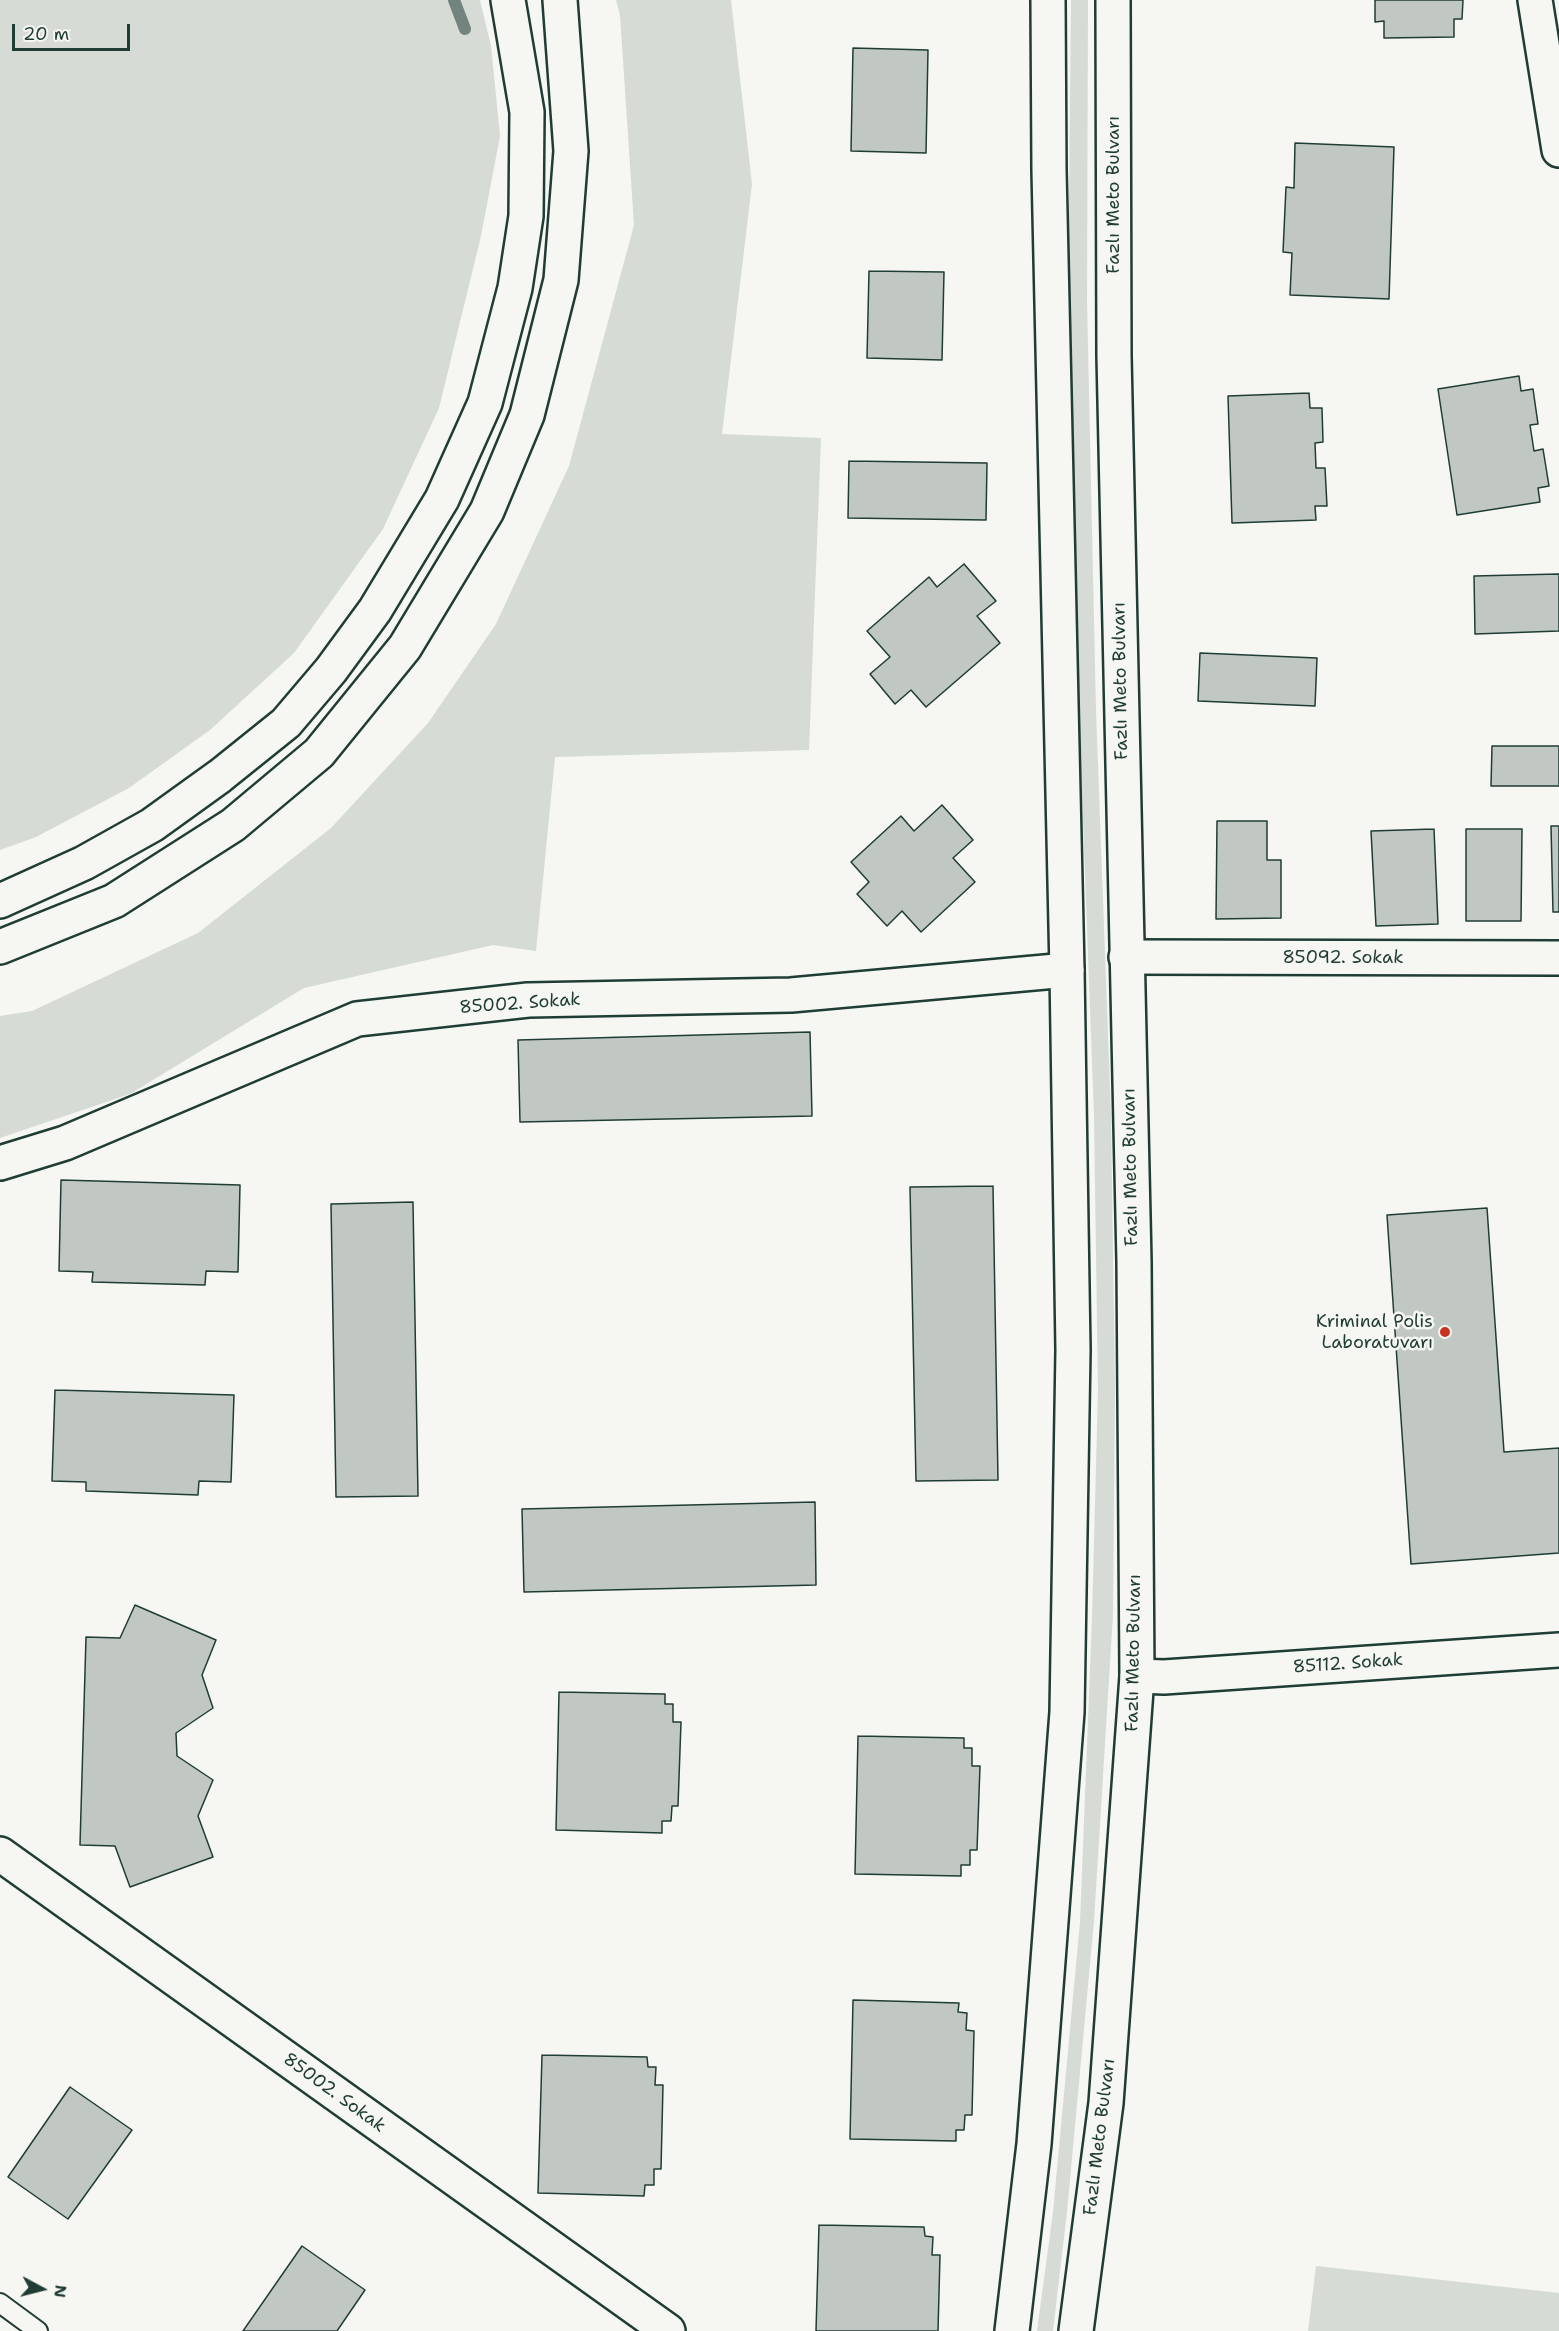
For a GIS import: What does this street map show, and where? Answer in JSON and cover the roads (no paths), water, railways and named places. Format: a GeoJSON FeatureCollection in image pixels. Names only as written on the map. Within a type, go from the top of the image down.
{"type":"FeatureCollection","features":[{"type":"Feature","properties":{"kind":"main road"},"geometry":{"type":"LineString","coordinates":[[0,902],[84,863],[152,825],[220,776],[286,723],[331,670],[375,610],[442,499],[485,403],[515,288],[526,216],[527,112],[508,0]]}},
{"type":"Feature","properties":{"kind":"main road"},"geometry":{"type":"LineString","coordinates":[[0,947],[114,901],[233,825],[319,753],[405,647],[487,511],[527,415],[561,280],[571,151],[560,0]]}},
{"type":"Feature","properties":{"kind":"main road"},"geometry":{"type":"LineString","coordinates":[[1012,2331],[1034,2144],[1067,1712],[1073,1350],[1067,970],[1049,182],[1048,0]]}},
{"type":"Feature","properties":{"kind":"main road","name":"Fazlı Meto Bulvarı"},"geometry":{"type":"LineString","coordinates":[[1076,2331],[1106,2103],[1137,1676],[1134,1261],[1114,368],[1113,0]]}},
{"type":"Feature","properties":{"kind":"main road"},"geometry":{"type":"LineString","coordinates":[[1535,0],[1559,150]]}},
{"type":"Feature","properties":{"kind":"main road","name":"85092. Sokak"},"geometry":{"type":"LineString","coordinates":[[1126,957],[1559,958]]}},
{"type":"Feature","properties":{"kind":"main road","name":"85002. Sokak"},"geometry":{"type":"LineString","coordinates":[[0,1163],[65,1143],[357,1019],[528,1000],[790,995],[1067,970]]}},
{"type":"Feature","properties":{"kind":"main road","name":"85112. Sokak"},"geometry":{"type":"LineString","coordinates":[[1137,1676],[1164,1677],[1559,1650]]}},
{"type":"Feature","properties":{"kind":"main road","name":"85002. Sokak"},"geometry":{"type":"LineString","coordinates":[[0,1854],[668,2331]]}},
{"type":"Feature","properties":{"kind":"lane"},"geometry":{"type":"LineString","coordinates":[[0,2303],[38,2331]]}},
{"type":"Feature","properties":{"kind":"waterway"},"geometry":{"type":"LineString","coordinates":[[454,0],[465,29]]}},
{"type":"Feature","properties":{"kind":"place","name":"Kriminal Polis Laboratuvarı"},"geometry":{"type":"Point","coordinates":[1445,1332]}}]}
